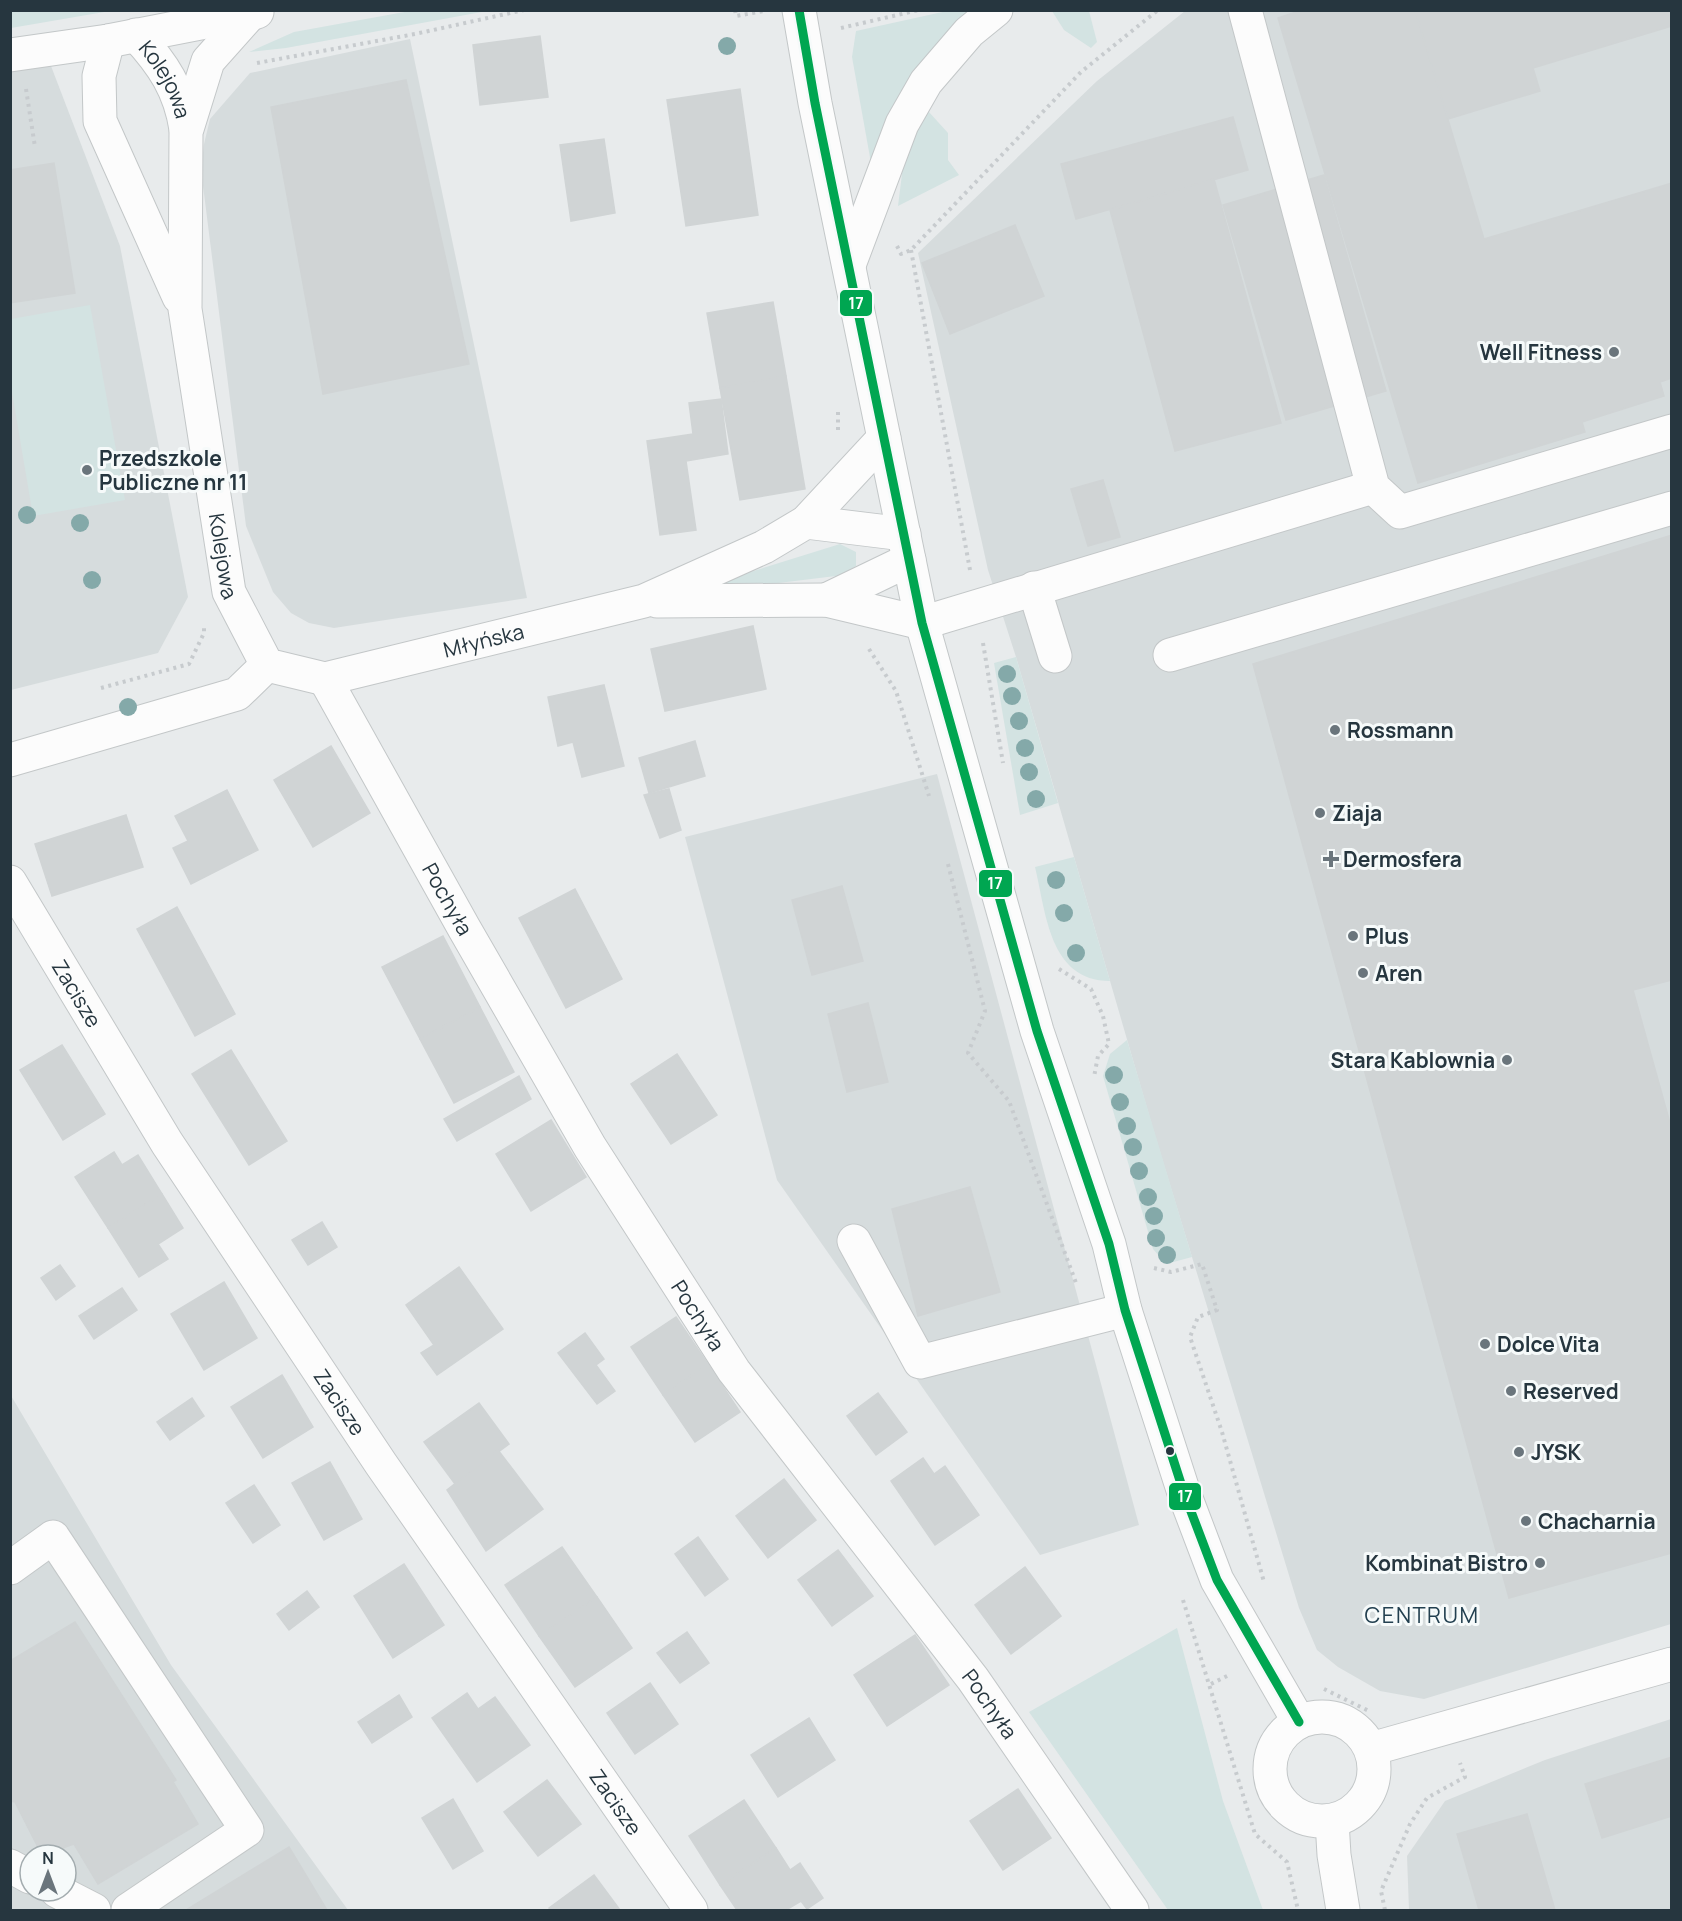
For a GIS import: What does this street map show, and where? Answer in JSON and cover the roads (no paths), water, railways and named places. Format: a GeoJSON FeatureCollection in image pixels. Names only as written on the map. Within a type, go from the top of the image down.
{"type":"FeatureCollection","features":[{"type":"Feature","properties":{"kind":"street"},"geometry":{"type":"LineString","coordinates":[[799,10],[815,103],[922,623],[1037,1031],[1108,1244],[1125,1310],[1184,1493],[1217,1581],[1299,1722]]}},
{"type":"Feature","properties":{"kind":"street"},"geometry":{"type":"LineString","coordinates":[[849,266],[902,124],[926,81],[969,32],[996,10]]}},
{"type":"Feature","properties":{"kind":"street"},"geometry":{"type":"LineString","coordinates":[[1245,10],[1373,487],[1400,512],[1671,431]]}},
{"type":"Feature","properties":{"kind":"street","name":"Kolejowa"},"geometry":{"type":"LineString","coordinates":[[185,309],[100,121],[99,76],[122,38],[259,12]]}},
{"type":"Feature","properties":{"kind":"street","name":"Kolejowa"},"geometry":{"type":"LineString","coordinates":[[186,129],[208,61],[259,12]]}},
{"type":"Feature","properties":{"kind":"street"},"geometry":{"type":"LineString","coordinates":[[18,68],[122,38]]}},
{"type":"Feature","properties":{"kind":"street","name":"Kolejowa"},"geometry":{"type":"LineString","coordinates":[[122,38],[156,56],[173,81],[183,107],[186,129],[185,309],[229,592],[267,665]]}},
{"type":"Feature","properties":{"kind":"street","name":"Młyńska"},"geometry":{"type":"LineString","coordinates":[[325,679],[644,601],[764,547],[806,522],[884,438]]}},
{"type":"Feature","properties":{"kind":"street"},"geometry":{"type":"LineString","coordinates":[[922,623],[1373,487]]}},
{"type":"Feature","properties":{"kind":"street"},"geometry":{"type":"LineString","coordinates":[[1170,655],[1671,508]]}},
{"type":"Feature","properties":{"kind":"street"},"geometry":{"type":"LineString","coordinates":[[806,522],[907,547]]}},
{"type":"Feature","properties":{"kind":"street","name":"Młyńska"},"geometry":{"type":"LineString","coordinates":[[826,600],[907,547]]}},
{"type":"Feature","properties":{"kind":"street"},"geometry":{"type":"LineString","coordinates":[[1034,588],[1054,656]]}},
{"type":"Feature","properties":{"kind":"street","name":"Młyńska"},"geometry":{"type":"LineString","coordinates":[[644,601],[826,600],[922,623]]}},
{"type":"Feature","properties":{"kind":"street"},"geometry":{"type":"LineString","coordinates":[[10,760],[237,694],[267,665],[325,679]]}},
{"type":"Feature","properties":{"kind":"street","name":"Pochyła"},"geometry":{"type":"LineString","coordinates":[[325,679],[590,1147],[734,1371],[974,1679],[1132,1911]]}},
{"type":"Feature","properties":{"kind":"street","name":"Zacisze"},"geometry":{"type":"LineString","coordinates":[[10,882],[186,1172],[381,1464],[691,1911]]}},
{"type":"Feature","properties":{"kind":"street"},"geometry":{"type":"LineString","coordinates":[[854,1241],[920,1362],[1125,1310]]}},
{"type":"Feature","properties":{"kind":"street"},"geometry":{"type":"LineString","coordinates":[[10,1568],[53,1537],[247,1830],[128,1911]]}},
{"type":"Feature","properties":{"kind":"street"},"geometry":{"type":"LineString","coordinates":[[1371,1749],[1671,1664]]}},
{"type":"Feature","properties":{"kind":"street"},"geometry":{"type":"LineString","coordinates":[[1315,1717],[1332,1717],[1349,1723],[1362,1735],[1371,1749],[1374,1780],[1368,1794],[1347,1816],[1319,1822],[1296,1814],[1285,1807],[1272,1786],[1270,1773],[1274,1749],[1280,1738],[1299,1722],[1315,1717]]}},
{"type":"Feature","properties":{"kind":"street"},"geometry":{"type":"LineString","coordinates":[[1332,1821],[1334,1855],[1343,1911]]}},
{"type":"Feature","properties":{"kind":"street"},"geometry":{"type":"LineString","coordinates":[[78,1902],[94,1911]]}},
{"type":"Feature","properties":{"kind":"place","name":"Well Fitness"},"geometry":{"type":"Point","coordinates":[1614,352]}},
{"type":"Feature","properties":{"kind":"place","name":"Przedszkole Publiczne nr 11"},"geometry":{"type":"Point","coordinates":[87,470]}},
{"type":"Feature","properties":{"kind":"place","name":"Rossmann"},"geometry":{"type":"Point","coordinates":[1335,730]}},
{"type":"Feature","properties":{"kind":"place","name":"Ziaja"},"geometry":{"type":"Point","coordinates":[1320,813]}},
{"type":"Feature","properties":{"kind":"place","name":"Dermosfera"},"geometry":{"type":"Point","coordinates":[1331,859]}},
{"type":"Feature","properties":{"kind":"place","name":"Plus"},"geometry":{"type":"Point","coordinates":[1353,936]}},
{"type":"Feature","properties":{"kind":"place","name":"Aren"},"geometry":{"type":"Point","coordinates":[1363,973]}},
{"type":"Feature","properties":{"kind":"place","name":"Stara Kablownia"},"geometry":{"type":"Point","coordinates":[1507,1060]}},
{"type":"Feature","properties":{"kind":"place","name":"Dolce Vita"},"geometry":{"type":"Point","coordinates":[1485,1344]}},
{"type":"Feature","properties":{"kind":"place","name":"Reserved"},"geometry":{"type":"Point","coordinates":[1511,1391]}},
{"type":"Feature","properties":{"kind":"place","name":"JYSK"},"geometry":{"type":"Point","coordinates":[1519,1452]}},
{"type":"Feature","properties":{"kind":"place","name":"Chacharnia"},"geometry":{"type":"Point","coordinates":[1526,1521]}},
{"type":"Feature","properties":{"kind":"place","name":"Kombinat Bistro"},"geometry":{"type":"Point","coordinates":[1540,1563]}},
{"type":"Feature","properties":{"kind":"district","name":"CENTRUM"},"geometry":{"type":"Point","coordinates":[1422,1615]}}]}
